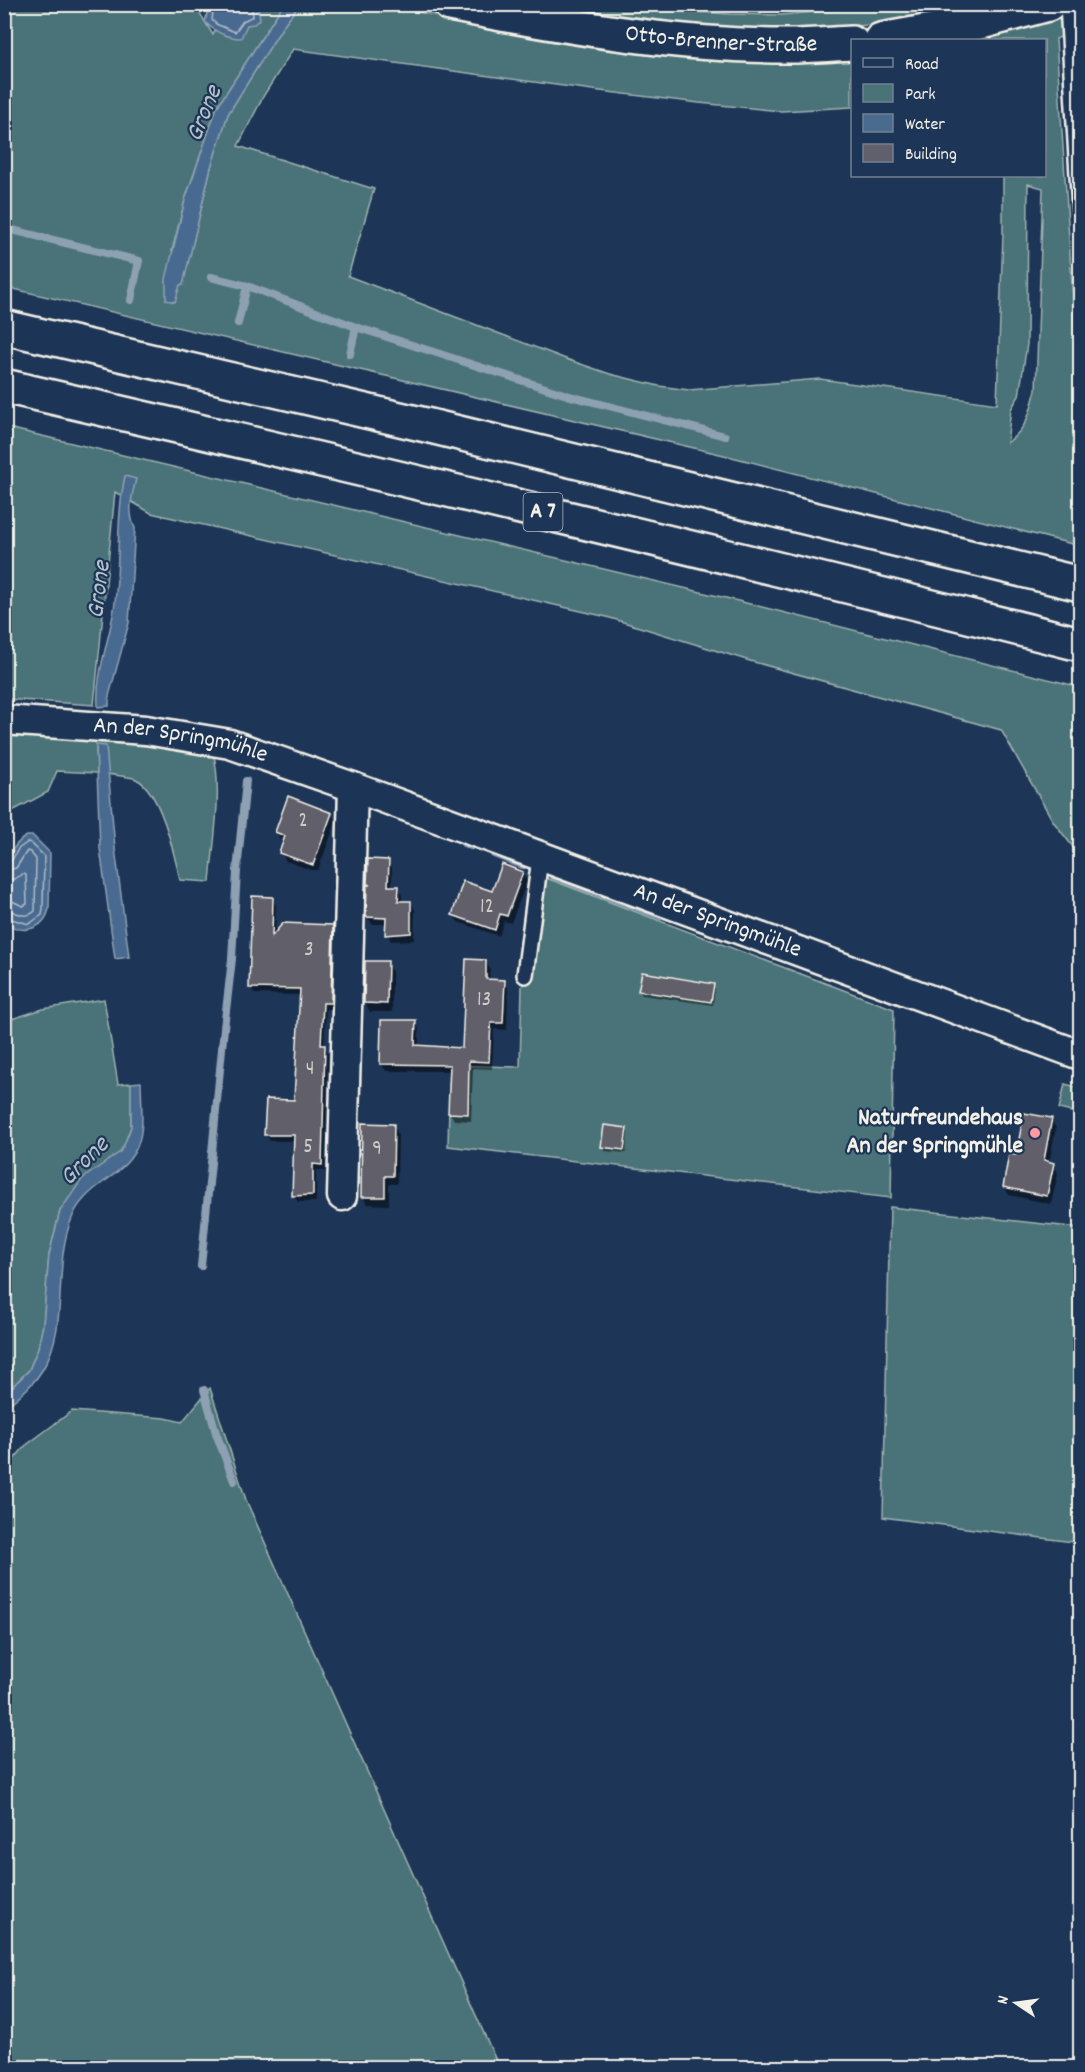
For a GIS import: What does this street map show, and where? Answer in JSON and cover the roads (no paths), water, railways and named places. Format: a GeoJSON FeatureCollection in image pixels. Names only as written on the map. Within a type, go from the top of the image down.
{"type":"FeatureCollection","features":[{"type":"Feature","properties":{"kind":"main road","name":"Otto-Brenner-Straße"},"geometry":{"type":"LineString","coordinates":[[450,4],[616,33],[692,42],[789,46],[851,43]]}},
{"type":"Feature","properties":{"kind":"main road"},"geometry":{"type":"LineString","coordinates":[[886,39],[981,21],[1047,4]]}},
{"type":"Feature","properties":{"kind":"main road","name":"A 7"},"geometry":{"type":"LineString","coordinates":[[4,327],[441,429],[1080,584]]}},
{"type":"Feature","properties":{"kind":"main road","name":"A 7"},"geometry":{"type":"LineString","coordinates":[[4,386],[418,481],[800,573],[1080,644]]}},
{"type":"Feature","properties":{"kind":"street","name":"An der Springmühle"},"geometry":{"type":"LineString","coordinates":[[4,720],[146,730],[230,744],[353,787],[1080,1056]]}},
{"type":"Feature","properties":{"kind":"street"},"geometry":{"type":"LineString","coordinates":[[342,1196],[353,787]]}},
{"type":"Feature","properties":{"kind":"lane"},"geometry":{"type":"LineString","coordinates":[[1068,4],[1080,210]]}},
{"type":"Feature","properties":{"kind":"lane"},"geometry":{"type":"LineString","coordinates":[[525,975],[540,858]]}},
{"type":"Feature","properties":{"kind":"water"},"geometry":{"type":"Polygon","coordinates":[[[209,5],[255,5],[260,19],[254,24],[247,25],[241,38],[226,36],[205,22],[209,5]]]}},
{"type":"Feature","properties":{"kind":"water"},"geometry":{"type":"Polygon","coordinates":[[[283,5],[299,5],[285,23],[228,114],[211,167],[183,285],[180,285],[175,302],[166,300],[166,279],[185,200],[217,107],[283,5]]]}},
{"type":"Feature","properties":{"kind":"water"},"geometry":{"type":"Polygon","coordinates":[[[125,476],[136,479],[131,503],[131,516],[135,528],[129,623],[109,696],[109,706],[98,707],[101,668],[115,602],[120,508],[125,476]]]}},
{"type":"Feature","properties":{"kind":"water"},"geometry":{"type":"Polygon","coordinates":[[[96,745],[106,746],[115,848],[129,957],[115,959],[100,848],[96,745]]]}},
{"type":"Feature","properties":{"kind":"water"},"geometry":{"type":"Polygon","coordinates":[[[27,836],[33,836],[50,853],[49,909],[37,926],[24,929],[11,926],[4,921],[4,897],[8,861],[18,842],[27,836]]]}},
{"type":"Feature","properties":{"kind":"water"},"geometry":{"type":"Polygon","coordinates":[[[141,1082],[142,1126],[136,1149],[119,1170],[81,1202],[75,1212],[66,1236],[59,1314],[51,1352],[35,1381],[5,1408],[5,1394],[29,1370],[38,1348],[43,1325],[49,1255],[60,1211],[82,1179],[120,1152],[131,1127],[131,1083],[141,1082]]]}},
{"type":"Feature","properties":{"kind":"waterway"},"geometry":{"type":"LineString","coordinates":[[4,228],[139,261],[131,300]]}},
{"type":"Feature","properties":{"kind":"waterway"},"geometry":{"type":"LineString","coordinates":[[211,277],[247,286],[238,323]]}},
{"type":"Feature","properties":{"kind":"waterway"},"geometry":{"type":"LineString","coordinates":[[247,286],[356,327],[570,396],[725,436]]}},
{"type":"Feature","properties":{"kind":"waterway"},"geometry":{"type":"LineString","coordinates":[[350,354],[356,327]]}},
{"type":"Feature","properties":{"kind":"waterway"},"geometry":{"type":"LineString","coordinates":[[201,1266],[232,959],[237,871],[246,781]]}},
{"type":"Feature","properties":{"kind":"waterway"},"geometry":{"type":"LineString","coordinates":[[464,843],[471,846]]}},
{"type":"Feature","properties":{"kind":"waterway"},"geometry":{"type":"LineString","coordinates":[[494,854],[523,865]]}},
{"type":"Feature","properties":{"kind":"waterway"},"geometry":{"type":"LineString","coordinates":[[553,876],[661,916]]}},
{"type":"Feature","properties":{"kind":"waterway"},"geometry":{"type":"LineString","coordinates":[[204,1390],[216,1433],[234,1481]]}},
{"type":"Feature","properties":{"kind":"place","name":"Naturfreundehaus An der Springmühle"},"geometry":{"type":"Point","coordinates":[1035,1133]}},
{"type":"Feature","properties":{"kind":"water label","name":"Grone"},"geometry":{"type":"Point","coordinates":[205,114]}},
{"type":"Feature","properties":{"kind":"water label","name":"Grone"},"geometry":{"type":"Point","coordinates":[100,590]}},
{"type":"Feature","properties":{"kind":"water label","name":"Grone"},"geometry":{"type":"Point","coordinates":[85,1162]}}]}
